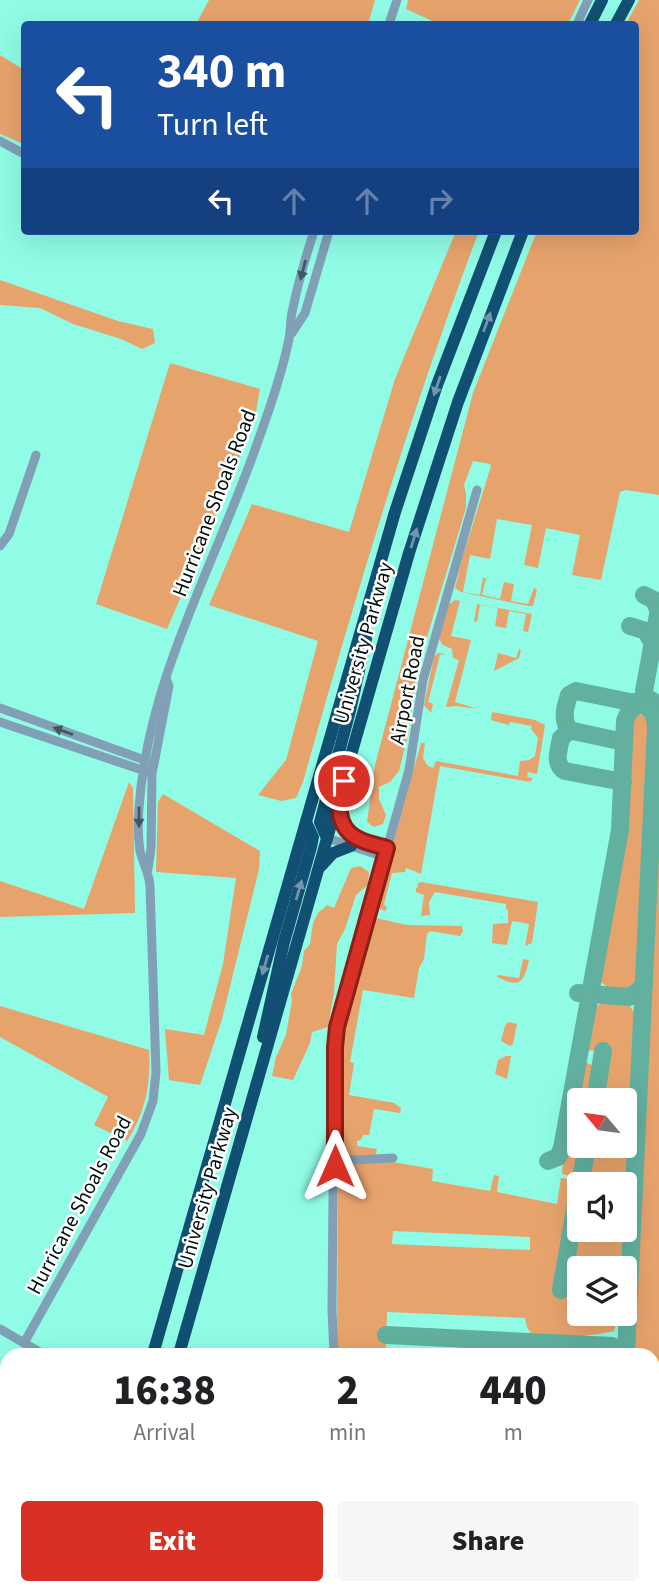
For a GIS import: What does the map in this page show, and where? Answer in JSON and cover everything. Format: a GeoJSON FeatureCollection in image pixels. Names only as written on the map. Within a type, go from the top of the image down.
{"type":"FeatureCollection","features":[{"type":"Feature","properties":{"kind":"highway"},"geometry":{"type":"LineString","coordinates":[[592,21],[602,0]]}},
{"type":"Feature","properties":{"kind":"highway"},"geometry":{"type":"LineString","coordinates":[[618,21],[628,0]]}},
{"type":"Feature","properties":{"kind":"highway","name":"University Parkway"},"geometry":{"type":"LineString","coordinates":[[155,1348],[375,580],[437,385],[494,235]]}},
{"type":"Feature","properties":{"kind":"highway","name":"University Parkway"},"geometry":{"type":"LineString","coordinates":[[181,1348],[432,478],[462,390],[521,235]]}},
{"type":"Feature","properties":{"kind":"highway"},"geometry":{"type":"LineString","coordinates":[[327,838],[320,822],[351,711],[375,580]]}},
{"type":"Feature","properties":{"kind":"highway"},"geometry":{"type":"LineString","coordinates":[[259,1077],[265,1025],[313,837],[306,822]]}},
{"type":"Feature","properties":{"kind":"highway"},"geometry":{"type":"LineString","coordinates":[[318,870],[333,853],[351,846]]}},
{"type":"Feature","properties":{"kind":"highway"},"geometry":{"type":"LineString","coordinates":[[162,1348],[163,1322]]}},
{"type":"Feature","properties":{"kind":"street"},"geometry":{"type":"LineString","coordinates":[[390,21],[397,0]]}},
{"type":"Feature","properties":{"kind":"street"},"geometry":{"type":"LineString","coordinates":[[578,21],[588,0]]}},
{"type":"Feature","properties":{"kind":"street"},"geometry":{"type":"LineString","coordinates":[[0,141],[21,152]]}},
{"type":"Feature","properties":{"kind":"street","name":"Hurricane Shoals Road"},"geometry":{"type":"LineString","coordinates":[[24,1343],[141,1134],[153,1101],[156,1072],[148,871],[151,848],[148,736],[175,648],[226,528],[275,393],[289,338],[292,308],[313,235]]}},
{"type":"Feature","properties":{"kind":"street","name":"Hurricane Shoals Road"},"geometry":{"type":"LineString","coordinates":[[289,338],[305,313],[328,235]]}},
{"type":"Feature","properties":{"kind":"street"},"geometry":{"type":"LineString","coordinates":[[0,546],[9,534],[36,455]]}},
{"type":"Feature","properties":{"kind":"street","name":"Airport Road"},"geometry":{"type":"LineString","coordinates":[[334,1348],[332,1310],[337,1027],[410,770],[426,666],[477,490]]}},
{"type":"Feature","properties":{"kind":"street","name":"Hurricane Shoals Road"},"geometry":{"type":"LineString","coordinates":[[148,871],[140,851],[139,809],[142,786],[169,686],[166,678]]}},
{"type":"Feature","properties":{"kind":"street"},"geometry":{"type":"LineString","coordinates":[[0,708],[127,754],[149,767]]}},
{"type":"Feature","properties":{"kind":"street"},"geometry":{"type":"LineString","coordinates":[[0,722],[126,764],[149,767]]}},
{"type":"Feature","properties":{"kind":"street"},"geometry":{"type":"LineString","coordinates":[[127,754],[144,746],[148,736]]}},
{"type":"Feature","properties":{"kind":"street"},"geometry":{"type":"LineString","coordinates":[[126,764],[136,773],[142,786]]}},
{"type":"Feature","properties":{"kind":"street"},"geometry":{"type":"LineString","coordinates":[[338,800],[341,818],[353,836],[386,852]]}},
{"type":"Feature","properties":{"kind":"street"},"geometry":{"type":"LineString","coordinates":[[327,838],[366,851],[386,852]]}},
{"type":"Feature","properties":{"kind":"street"},"geometry":{"type":"LineString","coordinates":[[366,851],[374,859],[380,874]]}},
{"type":"Feature","properties":{"kind":"street"},"geometry":{"type":"LineString","coordinates":[[335,1161],[393,1158]]}},
{"type":"Feature","properties":{"kind":"street"},"geometry":{"type":"LineString","coordinates":[[0,1329],[33,1348]]}},
{"type":"Feature","properties":{"kind":"shaded area"},"geometry":{"type":"Polygon","coordinates":[[[209,0],[375,0],[369,21],[198,21],[209,0]]]}},
{"type":"Feature","properties":{"kind":"shaded area"},"geometry":{"type":"Polygon","coordinates":[[[408,0],[580,0],[570,21],[432,21],[406,9],[408,0]]]}},
{"type":"Feature","properties":{"kind":"shaded area"},"geometry":{"type":"Polygon","coordinates":[[[639,0],[659,0],[659,495],[626,490],[620,492],[601,580],[572,575],[580,535],[546,528],[538,568],[524,565],[532,525],[497,519],[490,559],[470,555],[463,592],[480,595],[483,578],[486,578],[482,595],[500,599],[504,582],[514,584],[511,601],[528,604],[534,588],[537,590],[533,606],[528,606],[461,592],[455,588],[491,466],[473,461],[464,485],[466,508],[416,673],[409,731],[399,771],[390,782],[379,787],[379,799],[386,815],[383,824],[374,827],[367,822],[375,765],[473,393],[535,235],[639,235],[639,21],[628,21],[639,0]]]}},
{"type":"Feature","properties":{"kind":"shaded area"},"geometry":{"type":"Polygon","coordinates":[[[0,55],[21,68],[21,143],[0,134],[0,55]]]}},
{"type":"Feature","properties":{"kind":"shaded area"},"geometry":{"type":"Polygon","coordinates":[[[454,235],[478,235],[385,504],[303,782],[296,798],[281,801],[258,795],[286,760],[318,641],[209,605],[252,504],[349,532],[395,379],[454,235]]]}},
{"type":"Feature","properties":{"kind":"shaded area"},"geometry":{"type":"Polygon","coordinates":[[[0,280],[118,321],[153,329],[155,343],[142,349],[121,339],[73,324],[40,308],[0,305],[0,280]]]}},
{"type":"Feature","properties":{"kind":"shaded area"},"geometry":{"type":"Polygon","coordinates":[[[170,363],[260,389],[256,411],[234,473],[167,629],[96,604],[170,363]]]}},
{"type":"Feature","properties":{"kind":"shaded area"},"geometry":{"type":"Polygon","coordinates":[[[455,600],[477,604],[460,601],[451,636],[471,640],[455,702],[478,709],[446,707],[459,660],[453,658],[452,649],[443,645],[439,639],[449,604],[455,600]]]}},
{"type":"Feature","properties":{"kind":"shaded area"},"geometry":{"type":"Polygon","coordinates":[[[477,604],[532,614],[528,632],[523,631],[526,614],[509,611],[506,628],[495,626],[498,608],[480,605],[477,622],[474,621],[477,604]]]}},
{"type":"Feature","properties":{"kind":"shaded area"},"geometry":{"type":"Polygon","coordinates":[[[519,649],[519,658],[494,671],[498,653],[516,658],[519,649]]]}},
{"type":"Feature","properties":{"kind":"shaded area"},"geometry":{"type":"Polygon","coordinates":[[[438,653],[446,654],[440,655],[428,702],[433,704],[431,713],[424,705],[434,657],[438,653]]]}},
{"type":"Feature","properties":{"kind":"shaded area"},"geometry":{"type":"Polygon","coordinates":[[[492,712],[535,720],[545,725],[537,774],[528,772],[527,777],[533,778],[530,782],[440,766],[421,874],[406,868],[405,872],[392,873],[384,904],[387,908],[385,911],[380,909],[377,902],[421,743],[425,743],[423,758],[428,766],[433,768],[436,761],[518,776],[520,761],[535,756],[538,738],[531,729],[532,726],[510,722],[509,725],[491,720],[492,712]]]}},
{"type":"Feature","properties":{"kind":"shaded area"},"geometry":{"type":"Polygon","coordinates":[[[646,715],[650,724],[638,974],[631,987],[619,991],[606,986],[597,975],[626,821],[631,723],[633,717],[646,715]]]}},
{"type":"Feature","properties":{"kind":"shaded area"},"geometry":{"type":"Polygon","coordinates":[[[659,766],[659,1348],[631,1348],[632,1326],[637,1326],[636,1256],[659,766]]]}},
{"type":"Feature","properties":{"kind":"shaded area"},"geometry":{"type":"Polygon","coordinates":[[[129,782],[133,788],[135,913],[0,917],[0,881],[84,909],[129,782]]]}},
{"type":"Feature","properties":{"kind":"shaded area"},"geometry":{"type":"Polygon","coordinates":[[[163,794],[260,851],[259,869],[222,1019],[200,1085],[169,1080],[165,1029],[204,1035],[223,964],[236,878],[156,872],[158,802],[163,794]]]}},
{"type":"Feature","properties":{"kind":"shaded area"},"geometry":{"type":"Polygon","coordinates":[[[360,866],[369,872],[368,885],[356,895],[337,944],[334,993],[328,1027],[312,1032],[310,1043],[293,1080],[272,1076],[276,1057],[286,1035],[291,994],[302,966],[304,951],[310,944],[313,923],[318,913],[327,905],[334,908],[351,868],[360,866]]]}},
{"type":"Feature","properties":{"kind":"shaded area"},"geometry":{"type":"Polygon","coordinates":[[[421,882],[538,902],[532,943],[525,946],[529,924],[512,921],[507,945],[492,943],[493,924],[508,923],[506,904],[435,892],[429,902],[430,915],[421,916],[424,895],[416,892],[416,888],[421,882]]]}},
{"type":"Feature","properties":{"kind":"shaded area"},"geometry":{"type":"Polygon","coordinates":[[[376,918],[407,925],[462,926],[463,931],[460,936],[430,931],[427,934],[414,998],[363,990],[350,1062],[354,1063],[349,1095],[394,1103],[401,1108],[400,1113],[374,1109],[369,1135],[363,1135],[361,1140],[357,1141],[357,1146],[377,1149],[376,1155],[345,1157],[339,1153],[338,1148],[339,1044],[345,1011],[371,922],[376,918]]]}},
{"type":"Feature","properties":{"kind":"shaded area"},"geometry":{"type":"Polygon","coordinates":[[[523,959],[529,960],[520,981],[516,983],[497,977],[519,978],[523,959]]]}},
{"type":"Feature","properties":{"kind":"shaded area"},"geometry":{"type":"Polygon","coordinates":[[[603,1002],[629,1005],[636,1015],[633,1088],[601,1088],[608,1052],[598,1050],[597,1047],[593,1051],[588,1050],[585,1031],[590,1017],[603,1002]]]}},
{"type":"Feature","properties":{"kind":"shaded area"},"geometry":{"type":"Polygon","coordinates":[[[0,1006],[149,1050],[146,1097],[139,1119],[127,1141],[94,1125],[108,1097],[0,1037],[0,1006]]]}},
{"type":"Feature","properties":{"kind":"shaded area"},"geometry":{"type":"Polygon","coordinates":[[[508,1022],[517,1024],[513,1044],[510,1046],[501,1041],[508,1022]]]}},
{"type":"Feature","properties":{"kind":"shaded area"},"geometry":{"type":"Polygon","coordinates":[[[511,1056],[507,1079],[495,1074],[498,1060],[511,1056]]]}},
{"type":"Feature","properties":{"kind":"shaded area"},"geometry":{"type":"Polygon","coordinates":[[[587,1063],[592,1065],[594,1070],[591,1088],[577,1088],[581,1068],[587,1063]]]}},
{"type":"Feature","properties":{"kind":"shaded area"},"geometry":{"type":"Polygon","coordinates":[[[566,1156],[630,1158],[629,1172],[587,1172],[588,1167],[578,1165],[576,1172],[562,1174],[566,1156]]]}},
{"type":"Feature","properties":{"kind":"shaded area"},"geometry":{"type":"Polygon","coordinates":[[[393,1162],[433,1169],[432,1181],[490,1191],[494,1175],[499,1176],[497,1192],[557,1204],[561,1178],[567,1179],[567,1225],[556,1287],[566,1293],[567,1287],[567,1326],[615,1326],[614,1331],[585,1336],[547,1337],[532,1334],[525,1318],[387,1312],[386,1348],[337,1348],[338,1170],[341,1165],[393,1162]],[[393,1231],[392,1244],[530,1250],[530,1237],[393,1231]]]}},
{"type":"Feature","properties":{"kind":"shaded area"},"geometry":{"type":"Polygon","coordinates":[[[575,1242],[626,1242],[626,1256],[572,1256],[575,1242]]]}},
{"type":"Feature","properties":{"kind":"taxiway"},"geometry":{"type":"LineString","coordinates":[[644,595],[654,600],[659,612]]}},
{"type":"Feature","properties":{"kind":"taxiway"},"geometry":{"type":"LineString","coordinates":[[654,702],[646,697],[644,691],[659,609]]}},
{"type":"Feature","properties":{"kind":"taxiway"},"geometry":{"type":"LineString","coordinates":[[630,626],[646,631],[653,644]]}},
{"type":"Feature","properties":{"kind":"taxiway"},"geometry":{"type":"LineString","coordinates":[[573,731],[568,729],[565,712],[569,695],[576,691],[630,702],[644,702]]}},
{"type":"Feature","properties":{"kind":"taxiway"},"geometry":{"type":"LineString","coordinates":[[626,1348],[656,729],[652,712],[639,702]]}},
{"type":"Feature","properties":{"kind":"taxiway"},"geometry":{"type":"LineString","coordinates":[[548,1161],[558,1157],[562,1148],[620,830],[625,721],[635,707],[652,702]]}},
{"type":"Feature","properties":{"kind":"taxiway"},"geometry":{"type":"LineString","coordinates":[[623,782],[565,771],[559,765],[558,756],[561,738],[568,732],[624,742]]}},
{"type":"Feature","properties":{"kind":"taxiway"},"geometry":{"type":"LineString","coordinates":[[578,993],[629,997],[644,985]]}},
{"type":"Feature","properties":{"kind":"taxiway"},"geometry":{"type":"LineString","coordinates":[[597,1088],[603,1051]]}},
{"type":"Feature","properties":{"kind":"taxiway"},"geometry":{"type":"LineString","coordinates":[[582,1172],[585,1158]]}},
{"type":"Feature","properties":{"kind":"taxiway"},"geometry":{"type":"LineString","coordinates":[[561,1290],[569,1242]]}},
{"type":"Feature","properties":{"kind":"taxiway"},"geometry":{"type":"LineString","coordinates":[[386,1335],[615,1348]]}},
{"type":"Feature","properties":{"kind":"route"},"geometry":{"type":"LineString","coordinates":[[335,1166],[334,1086],[337,1027],[387,848],[357,839],[346,828],[338,800],[344,781]]}}]}
